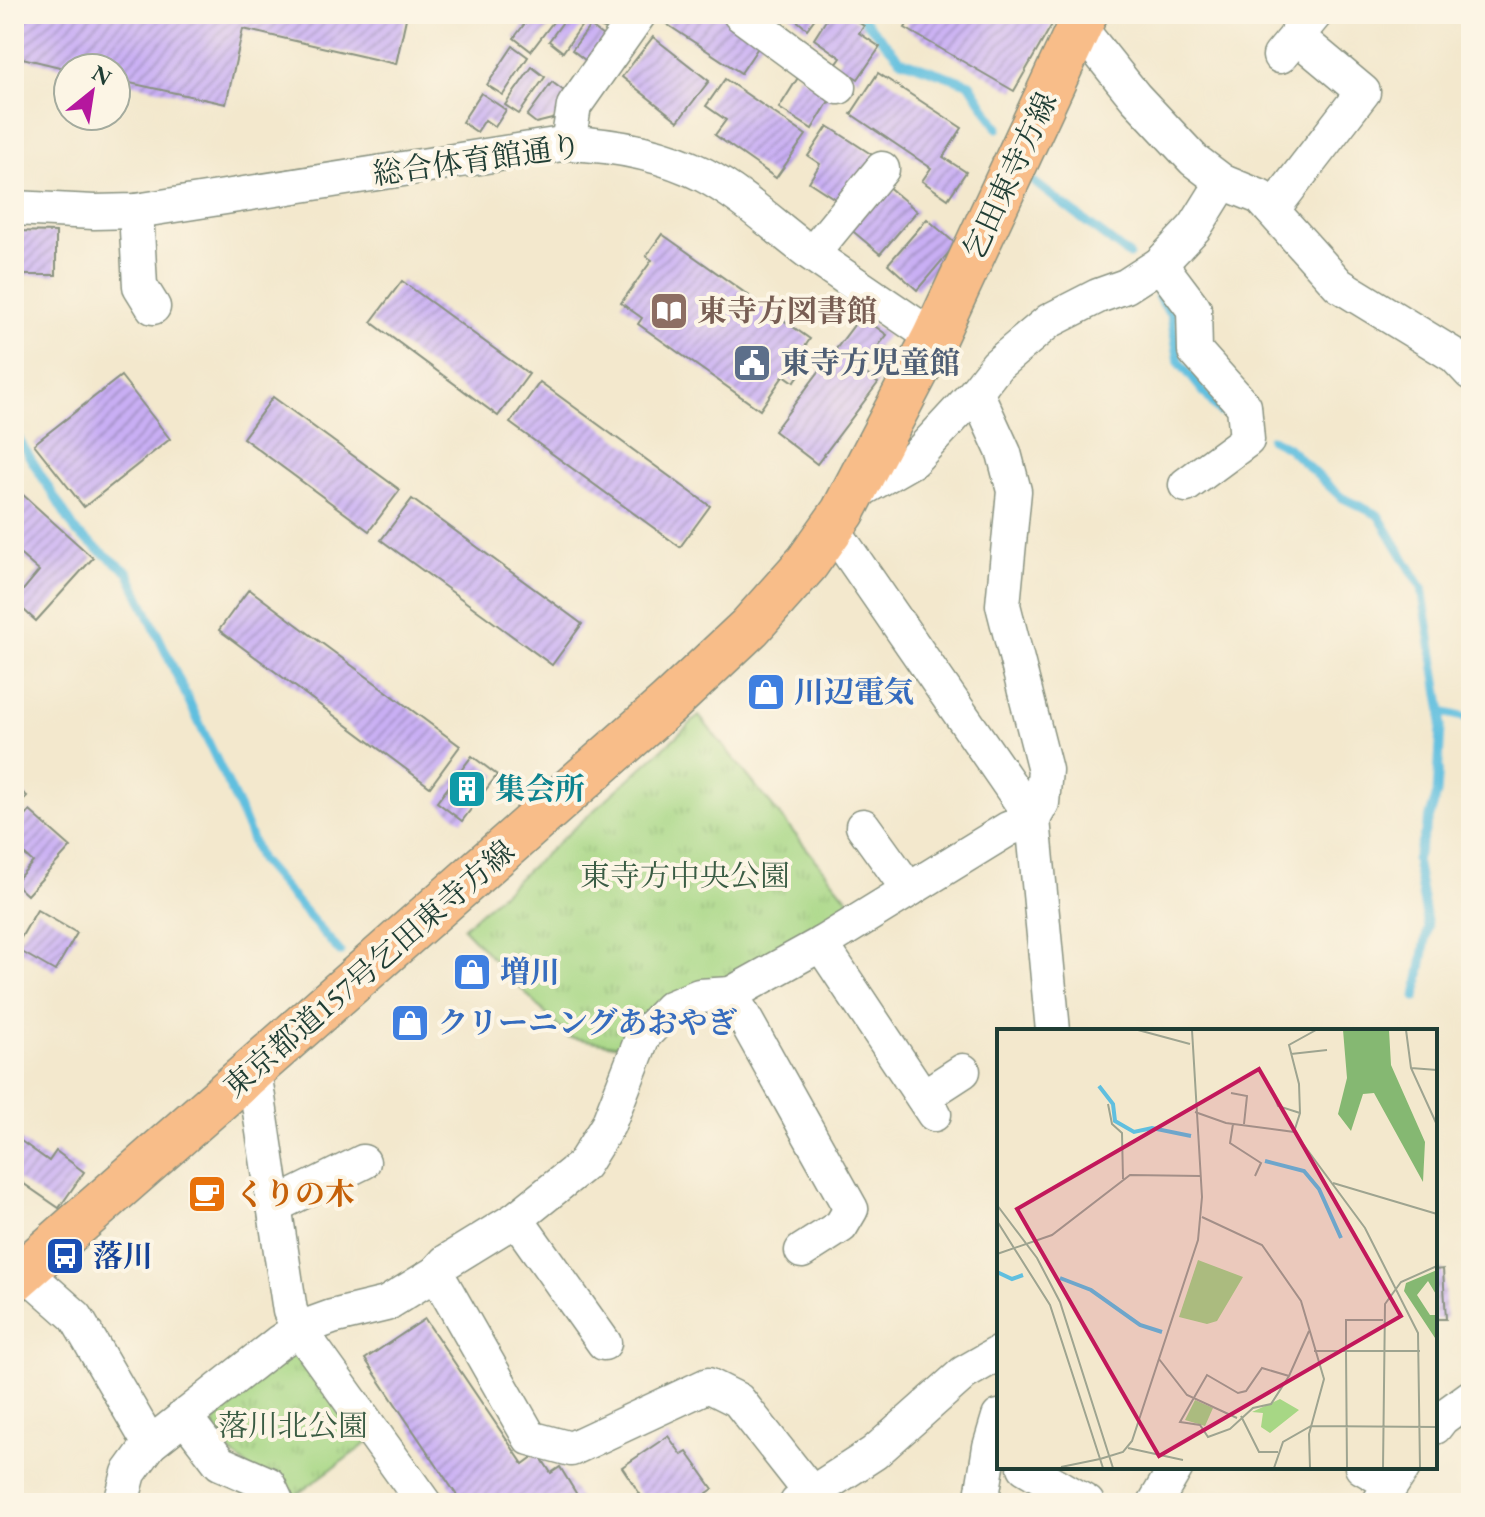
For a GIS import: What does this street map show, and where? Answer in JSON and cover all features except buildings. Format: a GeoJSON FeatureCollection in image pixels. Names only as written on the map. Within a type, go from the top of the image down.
{"type":"FeatureCollection","features":[{"type":"Feature","properties":{"kind":"main road","name":"乞田東寺方線"},"geometry":{"type":"LineString","coordinates":[[934,338],[1082,20]]}},
{"type":"Feature","properties":{"kind":"main road","name":"東京都道157号乞田東寺方線"},"geometry":{"type":"LineString","coordinates":[[19,1276],[724,653],[807,563],[842,512],[934,338]]}},
{"type":"Feature","properties":{"kind":"street"},"geometry":{"type":"LineString","coordinates":[[568,143],[574,106],[639,14]]}},
{"type":"Feature","properties":{"kind":"street"},"geometry":{"type":"LineString","coordinates":[[740,14],[839,87]]}},
{"type":"Feature","properties":{"kind":"street"},"geometry":{"type":"LineString","coordinates":[[1082,20],[1135,97],[1194,160],[1223,182],[1260,197],[1339,285],[1455,356],[1471,373]]}},
{"type":"Feature","properties":{"kind":"street"},"geometry":{"type":"LineString","coordinates":[[1272,210],[1363,92],[1297,35]]}},
{"type":"Feature","properties":{"kind":"street","name":"総合体育館通り"},"geometry":{"type":"LineString","coordinates":[[14,208],[136,211],[568,143],[613,145],[640,151],[704,175],[934,338]]}},
{"type":"Feature","properties":{"kind":"street"},"geometry":{"type":"LineString","coordinates":[[812,254],[882,169]]}},
{"type":"Feature","properties":{"kind":"street"},"geometry":{"type":"LineString","coordinates":[[1053,1029],[1033,819],[842,512],[913,460],[997,365],[1049,321],[1098,296],[1126,286],[1160,264],[1195,227],[1223,182]]}},
{"type":"Feature","properties":{"kind":"street"},"geometry":{"type":"LineString","coordinates":[[136,211],[140,286],[153,307]]}},
{"type":"Feature","properties":{"kind":"street"},"geometry":{"type":"LineString","coordinates":[[1160,264],[1194,309],[1195,351],[1244,406],[1247,440],[1186,485]]}},
{"type":"Feature","properties":{"kind":"street"},"geometry":{"type":"LineString","coordinates":[[121,1503],[129,1473],[150,1444],[299,1329],[332,1317],[386,1304],[516,1219],[583,1165],[608,1125],[643,1036],[670,1008],[699,996],[731,994],[821,944],[1008,829],[1033,819],[1042,803],[1045,770],[1003,605],[1014,491],[1004,453],[976,392]]}},
{"type":"Feature","properties":{"kind":"street"},"geometry":{"type":"LineString","coordinates":[[863,826],[909,890]]}},
{"type":"Feature","properties":{"kind":"street"},"geometry":{"type":"LineString","coordinates":[[821,944],[928,1106],[963,1071]]}},
{"type":"Feature","properties":{"kind":"street"},"geometry":{"type":"LineString","coordinates":[[731,994],[851,1209],[841,1226],[802,1251]]}},
{"type":"Feature","properties":{"kind":"street"},"geometry":{"type":"LineString","coordinates":[[254,1071],[290,1311],[299,1329],[424,1503]]}},
{"type":"Feature","properties":{"kind":"street"},"geometry":{"type":"LineString","coordinates":[[274,1206],[363,1162]]}},
{"type":"Feature","properties":{"kind":"street"},"geometry":{"type":"LineString","coordinates":[[516,1219],[604,1343]]}},
{"type":"Feature","properties":{"kind":"street"},"geometry":{"type":"LineString","coordinates":[[436,1273],[530,1438],[571,1449],[708,1385],[738,1400],[805,1498],[874,1453],[964,1373],[997,1354]]}},
{"type":"Feature","properties":{"kind":"street"},"geometry":{"type":"LineString","coordinates":[[19,1276],[76,1317],[150,1444]]}},
{"type":"Feature","properties":{"kind":"street"},"geometry":{"type":"LineString","coordinates":[[1437,1424],[1471,1397]]}},
{"type":"Feature","properties":{"kind":"street"},"geometry":{"type":"LineString","coordinates":[[184,1416],[220,1463],[268,1484],[277,1503]]}},
{"type":"Feature","properties":{"kind":"street"},"geometry":{"type":"LineString","coordinates":[[981,1503],[996,1439]]}},
{"type":"Feature","properties":{"kind":"street"},"geometry":{"type":"LineString","coordinates":[[1028,1469],[1087,1503]]}},
{"type":"Feature","properties":{"kind":"street"},"geometry":{"type":"LineString","coordinates":[[1155,1503],[1175,1469]]}},
{"type":"Feature","properties":{"kind":"green space","name":"東寺方中央公園"},"geometry":{"type":"Polygon","coordinates":[[[699,716],[860,914],[625,1047],[568,1037],[463,928],[699,716]]]}},
{"type":"Feature","properties":{"kind":"green space","name":"落川北公園"},"geometry":{"type":"Polygon","coordinates":[[[291,1354],[313,1354],[374,1438],[288,1501],[216,1440],[214,1421],[291,1354]]]}},
{"type":"Feature","properties":{"kind":"waterway"},"geometry":{"type":"LineString","coordinates":[[859,14],[901,60],[970,84],[998,128]]}},
{"type":"Feature","properties":{"kind":"waterway"},"geometry":{"type":"LineString","coordinates":[[1034,182],[1129,255]]}},
{"type":"Feature","properties":{"kind":"waterway"},"geometry":{"type":"LineString","coordinates":[[1158,296],[1171,315],[1179,362],[1220,412]]}},
{"type":"Feature","properties":{"kind":"waterway"},"geometry":{"type":"LineString","coordinates":[[16,435],[77,533],[128,572],[237,803],[260,860],[340,952]]}},
{"type":"Feature","properties":{"kind":"waterway"},"geometry":{"type":"LineString","coordinates":[[1271,439],[1287,447],[1341,497],[1378,515],[1422,588],[1442,712],[1437,794],[1416,860],[1428,927],[1416,997]]}},
{"type":"Feature","properties":{"kind":"waterway"},"geometry":{"type":"LineString","coordinates":[[1442,712],[1471,719]]}},
{"type":"Feature","properties":{"kind":"place","name":"東寺方図書館"},"geometry":{"type":"Point","coordinates":[669,311]}},
{"type":"Feature","properties":{"kind":"place","name":"東寺方児童館"},"geometry":{"type":"Point","coordinates":[752,363]}},
{"type":"Feature","properties":{"kind":"place","name":"川辺電気"},"geometry":{"type":"Point","coordinates":[766,692]}},
{"type":"Feature","properties":{"kind":"place","name":"集会所"},"geometry":{"type":"Point","coordinates":[467,789]}},
{"type":"Feature","properties":{"kind":"place","name":"増川"},"geometry":{"type":"Point","coordinates":[472,972]}},
{"type":"Feature","properties":{"kind":"place","name":"クリーニングあおやぎ"},"geometry":{"type":"Point","coordinates":[410,1023]}},
{"type":"Feature","properties":{"kind":"place","name":"くりの木"},"geometry":{"type":"Point","coordinates":[207,1194]}},
{"type":"Feature","properties":{"kind":"place","name":"落川"},"geometry":{"type":"Point","coordinates":[65,1256]}}]}
